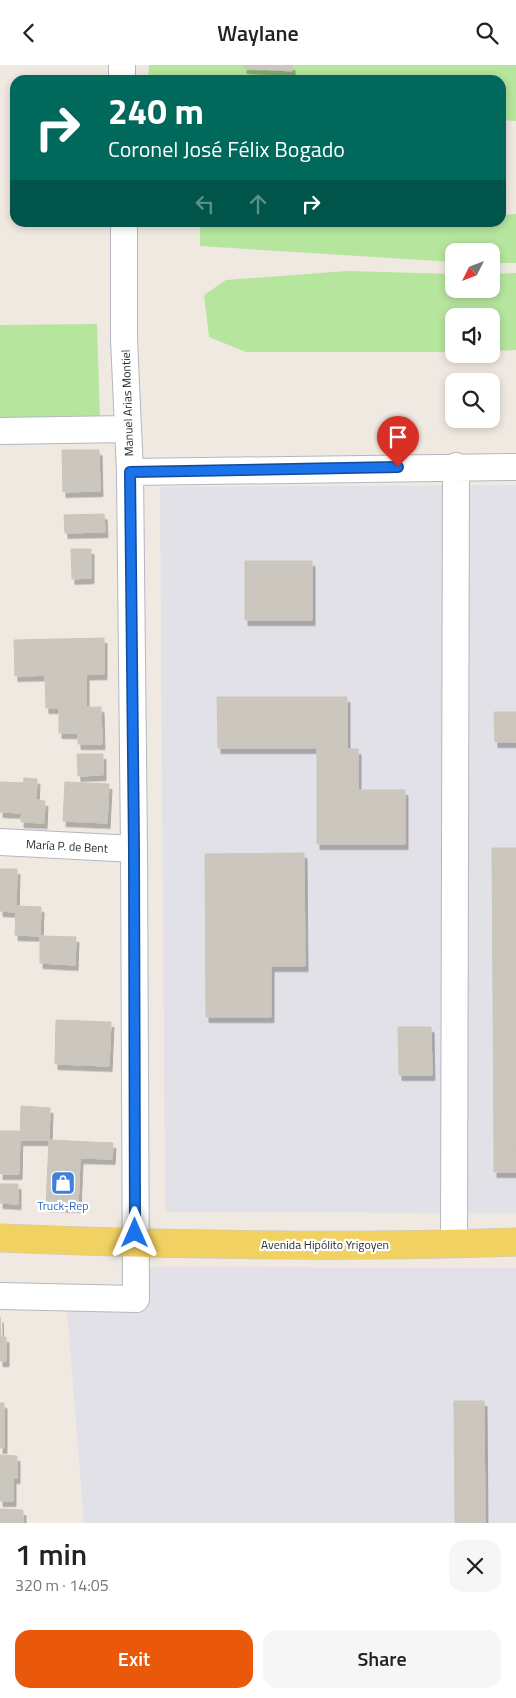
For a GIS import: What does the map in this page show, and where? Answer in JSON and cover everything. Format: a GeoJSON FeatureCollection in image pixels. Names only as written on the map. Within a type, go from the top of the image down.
{"type":"FeatureCollection","features":[{"type":"Feature","properties":{"kind":"main road","name":"Avenida Hipólito Yrigoyen"},"geometry":{"type":"LineString","coordinates":[[0,1238],[135,1243],[454,1244],[516,1242]]}},
{"type":"Feature","properties":{"kind":"street","name":"Manuel Arias Montiel"},"geometry":{"type":"LineString","coordinates":[[124,227],[130,472],[134,849],[135,1243]]}},
{"type":"Feature","properties":{"kind":"street"},"geometry":{"type":"LineString","coordinates":[[0,431],[128,429]]}},
{"type":"Feature","properties":{"kind":"street"},"geometry":{"type":"LineString","coordinates":[[454,1244],[456,467]]}},
{"type":"Feature","properties":{"kind":"street"},"geometry":{"type":"LineString","coordinates":[[130,472],[516,467]]}},
{"type":"Feature","properties":{"kind":"street","name":"María P. de Bent"},"geometry":{"type":"LineString","coordinates":[[0,842],[134,849]]}},
{"type":"Feature","properties":{"kind":"street"},"geometry":{"type":"LineString","coordinates":[[0,1296],[136,1299],[135,1243]]}},
{"type":"Feature","properties":{"kind":"shaded area"},"geometry":{"type":"Polygon","coordinates":[[[516,485],[516,1213],[165,1212],[160,487],[516,485]]]}},
{"type":"Feature","properties":{"kind":"shaded area"},"geometry":{"type":"Polygon","coordinates":[[[135,1267],[516,1268],[516,1523],[84,1523],[66,1298],[136,1299],[135,1267]]]}},
{"type":"Feature","properties":{"kind":"green space"},"geometry":{"type":"Polygon","coordinates":[[[149,65],[516,65],[516,121],[506,120],[506,75],[148,75],[149,65]]]}},
{"type":"Feature","properties":{"kind":"green space"},"geometry":{"type":"Polygon","coordinates":[[[516,214],[516,263],[500,263],[500,243],[445,243],[445,261],[200,246],[200,227],[506,227],[506,215],[516,214]]]}},
{"type":"Feature","properties":{"kind":"green space"},"geometry":{"type":"Polygon","coordinates":[[[347,271],[445,274],[445,298],[500,298],[500,274],[516,273],[516,350],[500,351],[500,308],[445,308],[445,352],[246,352],[209,337],[204,295],[226,280],[347,271]]]}},
{"type":"Feature","properties":{"kind":"green space"},"geometry":{"type":"Polygon","coordinates":[[[97,324],[100,420],[0,421],[0,325],[97,324]]]}},
{"type":"Feature","properties":{"kind":"building"},"geometry":{"type":"Polygon","coordinates":[[[244,65],[292,65],[292,71],[244,68],[244,65]]]}},
{"type":"Feature","properties":{"kind":"building"},"geometry":{"type":"Polygon","coordinates":[[[62,450],[99,450],[100,491],[63,492],[62,450]]]}},
{"type":"Feature","properties":{"kind":"building"},"geometry":{"type":"Polygon","coordinates":[[[104,514],[105,532],[65,533],[64,515],[104,514]]]}},
{"type":"Feature","properties":{"kind":"building"},"geometry":{"type":"Polygon","coordinates":[[[71,549],[91,549],[91,578],[72,579],[71,549]]]}},
{"type":"Feature","properties":{"kind":"building"},"geometry":{"type":"Polygon","coordinates":[[[245,561],[312,561],[312,620],[245,620],[245,561]]]}},
{"type":"Feature","properties":{"kind":"building"},"geometry":{"type":"Polygon","coordinates":[[[104,638],[104,674],[15,676],[14,640],[104,638]]]}},
{"type":"Feature","properties":{"kind":"building"},"geometry":{"type":"Polygon","coordinates":[[[45,675],[86,675],[86,708],[46,708],[45,675]]]}},
{"type":"Feature","properties":{"kind":"building"},"geometry":{"type":"Polygon","coordinates":[[[217,697],[347,697],[347,749],[358,749],[358,790],[405,790],[405,844],[317,844],[317,748],[218,748],[217,697]]]}},
{"type":"Feature","properties":{"kind":"building"},"geometry":{"type":"Polygon","coordinates":[[[101,707],[102,744],[78,744],[78,733],[59,733],[59,708],[101,707]]]}},
{"type":"Feature","properties":{"kind":"building"},"geometry":{"type":"Polygon","coordinates":[[[494,712],[516,712],[516,742],[495,742],[494,712]]]}},
{"type":"Feature","properties":{"kind":"building"},"geometry":{"type":"Polygon","coordinates":[[[77,754],[103,754],[103,775],[78,776],[77,754]]]}},
{"type":"Feature","properties":{"kind":"building"},"geometry":{"type":"Polygon","coordinates":[[[24,778],[37,779],[36,800],[45,801],[44,823],[21,822],[24,778]]]}},
{"type":"Feature","properties":{"kind":"building"},"geometry":{"type":"Polygon","coordinates":[[[0,782],[24,783],[22,813],[0,812],[0,782]]]}},
{"type":"Feature","properties":{"kind":"building"},"geometry":{"type":"Polygon","coordinates":[[[65,782],[109,784],[107,823],[63,821],[65,782]]]}},
{"type":"Feature","properties":{"kind":"building"},"geometry":{"type":"Polygon","coordinates":[[[492,848],[516,848],[516,1151],[494,1151],[492,848]]]}},
{"type":"Feature","properties":{"kind":"building"},"geometry":{"type":"Polygon","coordinates":[[[304,853],[305,966],[271,966],[271,1017],[206,1017],[205,854],[304,853]]]}},
{"type":"Feature","properties":{"kind":"building"},"geometry":{"type":"Polygon","coordinates":[[[0,869],[17,869],[16,912],[0,911],[0,869]]]}},
{"type":"Feature","properties":{"kind":"building"},"geometry":{"type":"Polygon","coordinates":[[[16,906],[41,907],[40,936],[15,935],[16,906]]]}},
{"type":"Feature","properties":{"kind":"building"},"geometry":{"type":"Polygon","coordinates":[[[40,936],[76,937],[75,965],[40,963],[40,936]]]}},
{"type":"Feature","properties":{"kind":"building"},"geometry":{"type":"Polygon","coordinates":[[[56,1020],[111,1022],[109,1066],[55,1064],[56,1020]]]}},
{"type":"Feature","properties":{"kind":"building"},"geometry":{"type":"Polygon","coordinates":[[[398,1027],[431,1027],[432,1075],[399,1075],[398,1027]]]}},
{"type":"Feature","properties":{"kind":"building"},"geometry":{"type":"Polygon","coordinates":[[[21,1106],[50,1108],[49,1140],[20,1140],[21,1106]]]}},
{"type":"Feature","properties":{"kind":"building"},"geometry":{"type":"Polygon","coordinates":[[[0,1131],[20,1131],[19,1174],[0,1174],[0,1131]]]}},
{"type":"Feature","properties":{"kind":"building","name":"Truck-Rep"},"geometry":{"type":"Polygon","coordinates":[[[49,1140],[113,1143],[112,1159],[80,1158],[78,1207],[46,1206],[49,1140]]]}},
{"type":"Feature","properties":{"kind":"building"},"geometry":{"type":"Polygon","coordinates":[[[494,1151],[516,1151],[516,1172],[494,1172],[494,1151]]]}},
{"type":"Feature","properties":{"kind":"building"},"geometry":{"type":"Polygon","coordinates":[[[0,1184],[18,1184],[18,1204],[0,1203],[0,1184]]]}},
{"type":"Feature","properties":{"kind":"building"},"geometry":{"type":"Polygon","coordinates":[[[0,1317],[1,1337],[6,1337],[6,1361],[0,1361],[0,1317]]]}},
{"type":"Feature","properties":{"kind":"building"},"geometry":{"type":"Polygon","coordinates":[[[454,1401],[484,1401],[485,1523],[455,1523],[454,1401]]]}},
{"type":"Feature","properties":{"kind":"building"},"geometry":{"type":"Polygon","coordinates":[[[0,1403],[4,1403],[4,1426],[0,1426],[0,1403]]]}},
{"type":"Feature","properties":{"kind":"building"},"geometry":{"type":"Polygon","coordinates":[[[0,1426],[4,1426],[4,1448],[0,1448],[0,1426]]]}},
{"type":"Feature","properties":{"kind":"building"},"geometry":{"type":"Polygon","coordinates":[[[0,1455],[17,1456],[17,1478],[0,1478],[0,1455]]]}},
{"type":"Feature","properties":{"kind":"building"},"geometry":{"type":"Polygon","coordinates":[[[0,1478],[13,1478],[13,1501],[0,1501],[0,1478]]]}},
{"type":"Feature","properties":{"kind":"building"},"geometry":{"type":"Polygon","coordinates":[[[0,1509],[23,1510],[23,1523],[0,1523],[0,1509]]]}},
{"type":"Feature","properties":{"kind":"place","name":"Truck-Rep"},"geometry":{"type":"Point","coordinates":[63,1183]}},
{"type":"Feature","properties":{"kind":"route"},"geometry":{"type":"LineString","coordinates":[[135,1233],[134,849],[130,472],[398,467]]}}]}
